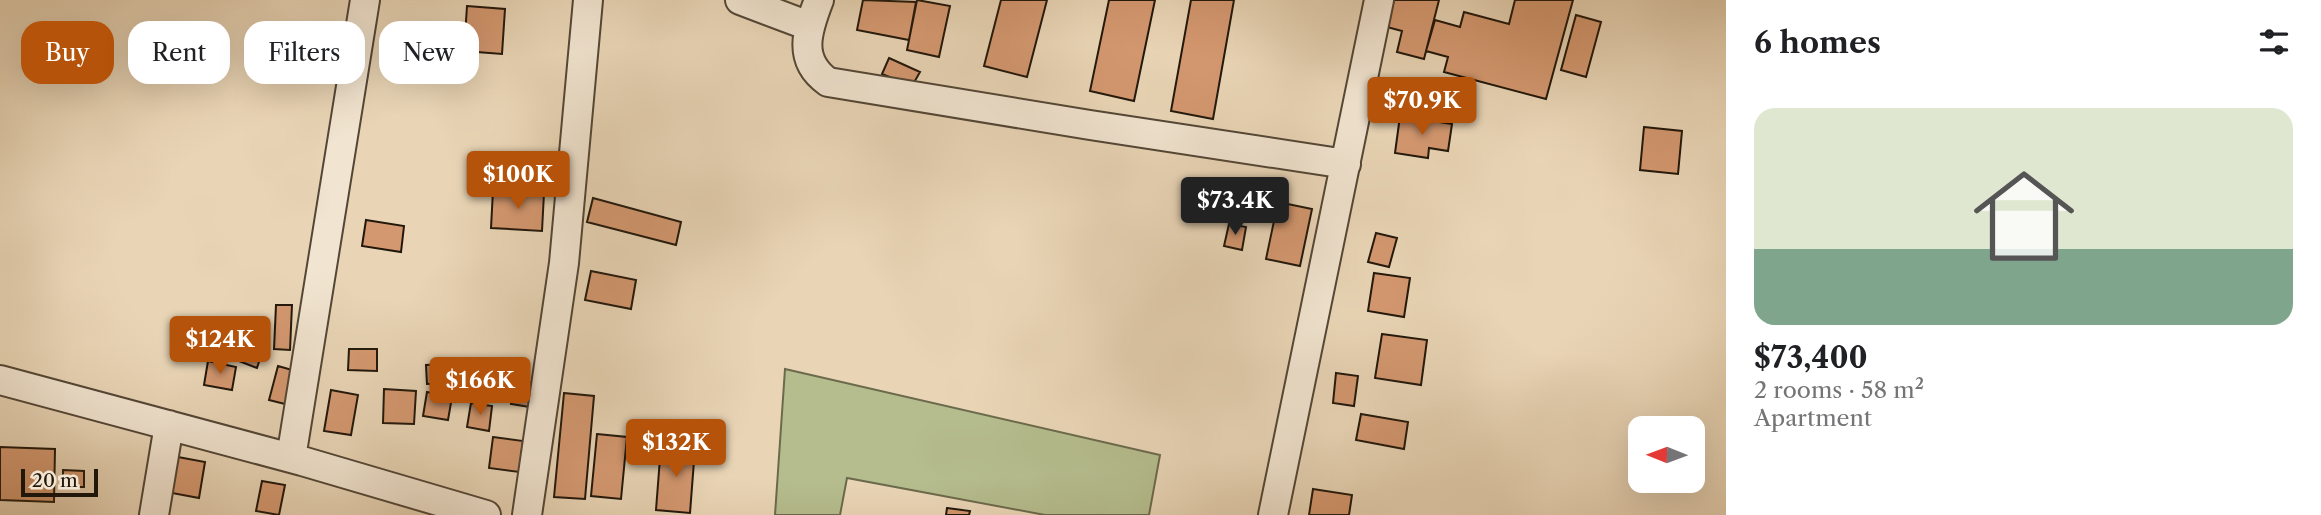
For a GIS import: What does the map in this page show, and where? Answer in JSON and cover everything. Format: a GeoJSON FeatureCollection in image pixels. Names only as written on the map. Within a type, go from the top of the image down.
{"type":"FeatureCollection","features":[{"type":"Feature","properties":{"kind":"street"},"geometry":{"type":"LineString","coordinates":[[292,458],[365,0]]}},
{"type":"Feature","properties":{"kind":"street"},"geometry":{"type":"LineString","coordinates":[[527,515],[564,263],[588,0]]}},
{"type":"Feature","properties":{"kind":"street"},"geometry":{"type":"LineString","coordinates":[[740,0],[809,26]]}},
{"type":"Feature","properties":{"kind":"street"},"geometry":{"type":"LineString","coordinates":[[819,0],[809,26],[807,57],[815,73],[828,82],[1346,164]]}},
{"type":"Feature","properties":{"kind":"street"},"geometry":{"type":"LineString","coordinates":[[1273,515],[1378,0]]}},
{"type":"Feature","properties":{"kind":"street"},"geometry":{"type":"LineString","coordinates":[[0,380],[292,458],[486,515]]}},
{"type":"Feature","properties":{"kind":"street"},"geometry":{"type":"LineString","coordinates":[[153,515],[169,425]]}},
{"type":"Feature","properties":{"kind":"green space"},"geometry":{"type":"Polygon","coordinates":[[[785,369],[1160,455],[1149,515],[1045,515],[847,478],[840,515],[775,515],[785,369]]]}},
{"type":"Feature","properties":{"kind":"building"},"geometry":{"type":"Polygon","coordinates":[[[863,0],[916,2],[909,40],[857,30],[863,0]]]}},
{"type":"Feature","properties":{"kind":"building"},"geometry":{"type":"Polygon","coordinates":[[[917,0],[950,6],[939,57],[907,50],[917,0]]]}},
{"type":"Feature","properties":{"kind":"building"},"geometry":{"type":"Polygon","coordinates":[[[1001,0],[1047,0],[1027,77],[984,66],[1001,0]]]}},
{"type":"Feature","properties":{"kind":"building"},"geometry":{"type":"Polygon","coordinates":[[[1109,0],[1155,0],[1134,101],[1090,91],[1109,0]]]}},
{"type":"Feature","properties":{"kind":"building"},"geometry":{"type":"Polygon","coordinates":[[[1191,0],[1234,0],[1213,119],[1171,111],[1191,0]]]}},
{"type":"Feature","properties":{"kind":"building"},"geometry":{"type":"Polygon","coordinates":[[[1394,0],[1439,0],[1424,59],[1397,52],[1402,31],[1387,27],[1394,0]]]}},
{"type":"Feature","properties":{"kind":"building"},"geometry":{"type":"Polygon","coordinates":[[[1515,0],[1573,0],[1546,99],[1444,72],[1448,57],[1426,51],[1435,20],[1460,27],[1464,12],[1509,24],[1515,0]]]}},
{"type":"Feature","properties":{"kind":"building"},"geometry":{"type":"Polygon","coordinates":[[[467,6],[505,9],[502,54],[479,52],[479,21],[466,21],[467,6]]]}},
{"type":"Feature","properties":{"kind":"building"},"geometry":{"type":"Polygon","coordinates":[[[1576,15],[1601,22],[1586,77],[1561,70],[1576,15]]]}},
{"type":"Feature","properties":{"kind":"building"},"geometry":{"type":"Polygon","coordinates":[[[889,58],[920,72],[912,86],[882,74],[889,58]]]}},
{"type":"Feature","properties":{"kind":"building"},"geometry":{"type":"Polygon","coordinates":[[[1400,116],[1452,124],[1448,151],[1429,148],[1428,158],[1395,153],[1400,116]]]}},
{"type":"Feature","properties":{"kind":"building"},"geometry":{"type":"Polygon","coordinates":[[[1644,127],[1682,131],[1678,174],[1640,170],[1644,127]]]}},
{"type":"Feature","properties":{"kind":"building"},"geometry":{"type":"Polygon","coordinates":[[[493,190],[544,193],[542,231],[491,228],[493,190]]]}},
{"type":"Feature","properties":{"kind":"building"},"geometry":{"type":"Polygon","coordinates":[[[593,198],[681,222],[676,245],[587,222],[593,198]]]}},
{"type":"Feature","properties":{"kind":"building"},"geometry":{"type":"Polygon","coordinates":[[[1278,202],[1312,209],[1300,266],[1266,259],[1278,202]]]}},
{"type":"Feature","properties":{"kind":"building"},"geometry":{"type":"Polygon","coordinates":[[[366,220],[404,226],[401,252],[362,246],[366,220]]]}},
{"type":"Feature","properties":{"kind":"building"},"geometry":{"type":"Polygon","coordinates":[[[1229,224],[1246,227],[1242,250],[1224,246],[1229,224]]]}},
{"type":"Feature","properties":{"kind":"building"},"geometry":{"type":"Polygon","coordinates":[[[1376,233],[1397,238],[1389,267],[1368,262],[1376,233]]]}},
{"type":"Feature","properties":{"kind":"building"},"geometry":{"type":"Polygon","coordinates":[[[591,271],[636,280],[631,309],[585,300],[591,271]]]}},
{"type":"Feature","properties":{"kind":"building"},"geometry":{"type":"Polygon","coordinates":[[[1374,273],[1410,278],[1404,317],[1368,311],[1374,273]]]}},
{"type":"Feature","properties":{"kind":"building"},"geometry":{"type":"Polygon","coordinates":[[[276,305],[292,305],[290,350],[274,349],[276,305]]]}},
{"type":"Feature","properties":{"kind":"building"},"geometry":{"type":"Polygon","coordinates":[[[1382,334],[1427,340],[1421,385],[1375,378],[1382,334]]]}},
{"type":"Feature","properties":{"kind":"building"},"geometry":{"type":"Polygon","coordinates":[[[238,337],[264,346],[257,368],[231,358],[238,337]]]}},
{"type":"Feature","properties":{"kind":"building"},"geometry":{"type":"Polygon","coordinates":[[[349,349],[377,349],[377,371],[348,370],[349,349]]]}},
{"type":"Feature","properties":{"kind":"building"},"geometry":{"type":"Polygon","coordinates":[[[208,361],[236,367],[232,390],[204,385],[208,361]]]}},
{"type":"Feature","properties":{"kind":"building"},"geometry":{"type":"Polygon","coordinates":[[[447,364],[448,383],[427,384],[426,365],[447,364]]]}},
{"type":"Feature","properties":{"kind":"building"},"geometry":{"type":"Polygon","coordinates":[[[278,366],[306,374],[297,407],[269,400],[278,366]]]}},
{"type":"Feature","properties":{"kind":"building"},"geometry":{"type":"Polygon","coordinates":[[[1336,373],[1358,376],[1354,406],[1333,403],[1336,373]]]}},
{"type":"Feature","properties":{"kind":"building"},"geometry":{"type":"Polygon","coordinates":[[[515,380],[540,384],[536,408],[511,404],[515,380]]]}},
{"type":"Feature","properties":{"kind":"building"},"geometry":{"type":"Polygon","coordinates":[[[384,389],[416,391],[414,424],[383,423],[384,389]]]}},
{"type":"Feature","properties":{"kind":"building"},"geometry":{"type":"Polygon","coordinates":[[[331,390],[358,395],[351,435],[324,431],[331,390]]]}},
{"type":"Feature","properties":{"kind":"building"},"geometry":{"type":"Polygon","coordinates":[[[427,392],[452,397],[448,420],[423,416],[427,392]]]}},
{"type":"Feature","properties":{"kind":"building"},"geometry":{"type":"Polygon","coordinates":[[[564,393],[594,396],[585,499],[554,497],[564,393]]]}},
{"type":"Feature","properties":{"kind":"building"},"geometry":{"type":"Polygon","coordinates":[[[471,403],[492,406],[489,431],[467,427],[471,403]]]}},
{"type":"Feature","properties":{"kind":"building"},"geometry":{"type":"Polygon","coordinates":[[[1361,414],[1408,422],[1404,449],[1356,440],[1361,414]]]}},
{"type":"Feature","properties":{"kind":"building"},"geometry":{"type":"Polygon","coordinates":[[[597,434],[627,437],[621,499],[591,496],[597,434]]]}},
{"type":"Feature","properties":{"kind":"building"},"geometry":{"type":"Polygon","coordinates":[[[493,437],[523,441],[519,472],[489,468],[493,437]]]}},
{"type":"Feature","properties":{"kind":"building"},"geometry":{"type":"Polygon","coordinates":[[[661,445],[695,448],[690,513],[656,510],[661,445]]]}},
{"type":"Feature","properties":{"kind":"building"},"geometry":{"type":"Polygon","coordinates":[[[0,447],[55,449],[54,502],[0,500],[0,447]]]}},
{"type":"Feature","properties":{"kind":"building"},"geometry":{"type":"Polygon","coordinates":[[[178,457],[205,462],[199,498],[172,493],[178,457]]]}},
{"type":"Feature","properties":{"kind":"building"},"geometry":{"type":"Polygon","coordinates":[[[63,470],[84,471],[84,487],[63,487],[63,470]]]}},
{"type":"Feature","properties":{"kind":"building"},"geometry":{"type":"Polygon","coordinates":[[[262,481],[285,485],[279,515],[256,511],[262,481]]]}},
{"type":"Feature","properties":{"kind":"building"},"geometry":{"type":"Polygon","coordinates":[[[1313,489],[1352,495],[1349,515],[1309,515],[1313,489]]]}},
{"type":"Feature","properties":{"kind":"building"},"geometry":{"type":"Polygon","coordinates":[[[947,508],[970,511],[969,515],[946,515],[947,508]]]}}]}
